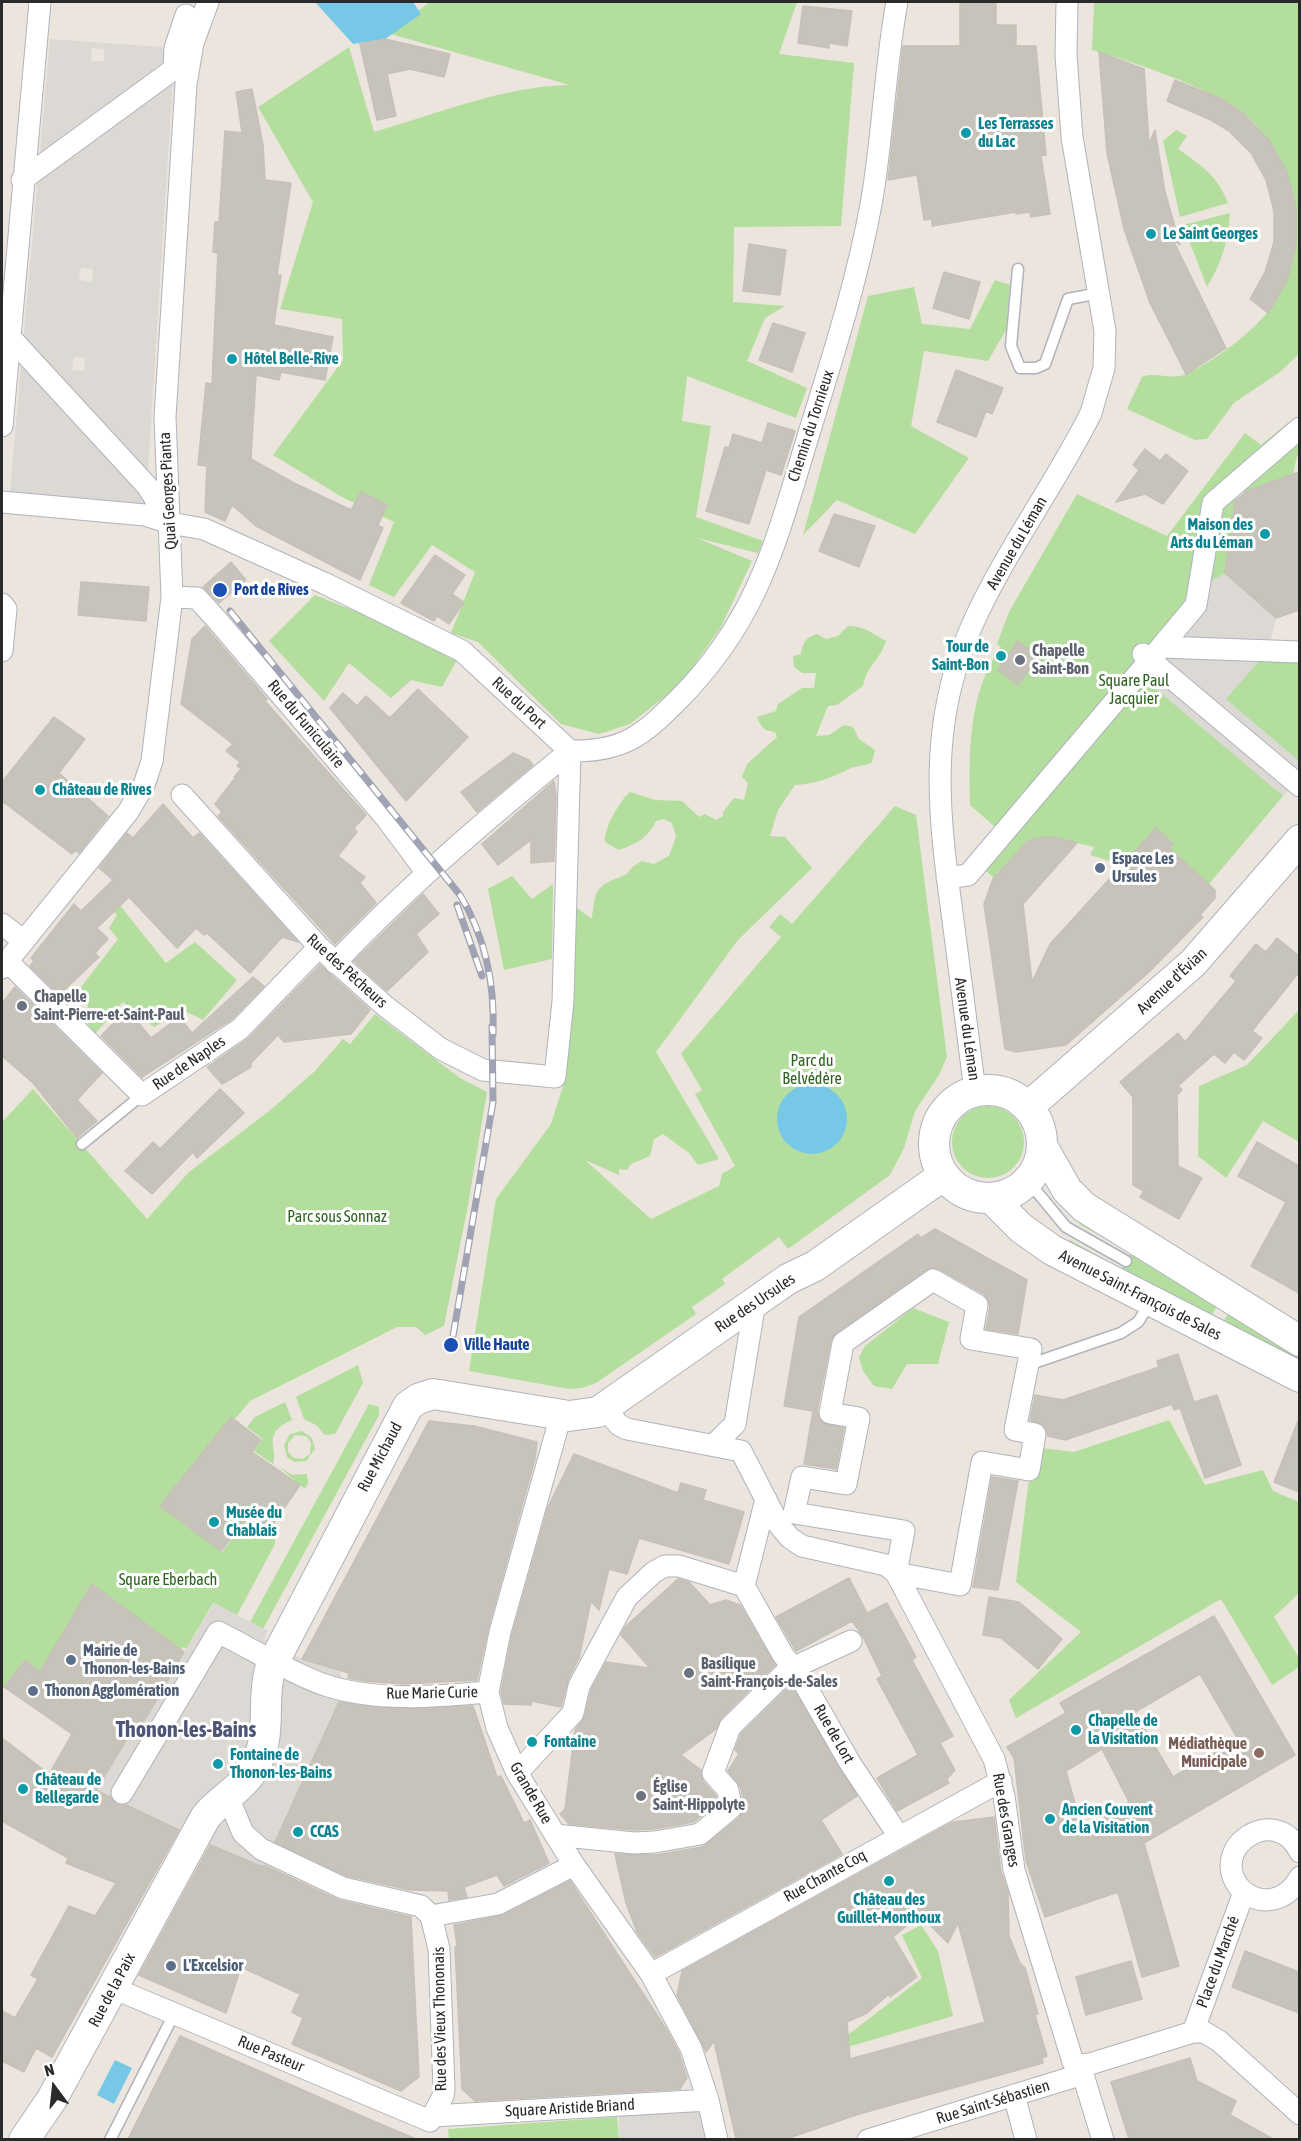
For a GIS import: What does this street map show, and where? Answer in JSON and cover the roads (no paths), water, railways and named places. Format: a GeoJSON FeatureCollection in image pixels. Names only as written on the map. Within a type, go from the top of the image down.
{"type":"FeatureCollection","features":[{"type":"Feature","properties":{"kind":"street"},"geometry":{"type":"LineString","coordinates":[[2,426],[22,180],[40,2]]}},
{"type":"Feature","properties":{"kind":"street","name":"Quai Georges Pianta"},"geometry":{"type":"LineString","coordinates":[[4,965],[128,812],[144,785],[152,761],[172,597],[170,523],[165,468],[165,417],[186,84],[193,43],[208,2]]}},
{"type":"Feature","properties":{"kind":"street","name":"Chemin du Tornieux"},"geometry":{"type":"LineString","coordinates":[[570,751],[598,750],[618,746],[640,736],[654,724],[695,683],[724,648],[744,617],[765,573],[852,296],[872,198],[888,50],[897,2]]}},
{"type":"Feature","properties":{"kind":"street","name":"Avenue du Léman"},"geometry":{"type":"LineString","coordinates":[[975,1091],[947,878],[938,765],[948,696],[961,653],[980,609],[1091,413],[1099,391],[1105,350],[1100,293],[1071,127],[1066,55],[1067,2]]}},
{"type":"Feature","properties":{"kind":"street"},"geometry":{"type":"LineString","coordinates":[[22,180],[174,69],[175,48],[186,15]]}},
{"type":"Feature","properties":{"kind":"street"},"geometry":{"type":"LineString","coordinates":[[9,336],[148,488],[170,523]]}},
{"type":"Feature","properties":{"kind":"street"},"geometry":{"type":"LineString","coordinates":[[947,878],[968,875],[1151,654],[1196,605],[1213,503],[1299,428]]}},
{"type":"Feature","properties":{"kind":"street","name":"Rue du Port"},"geometry":{"type":"LineString","coordinates":[[2,502],[145,515],[170,523],[204,529],[462,651],[570,751]]}},
{"type":"Feature","properties":{"kind":"street","name":"Rue du Funiculaire"},"geometry":{"type":"LineString","coordinates":[[172,597],[197,598],[386,818],[427,873]]}},
{"type":"Feature","properties":{"kind":"street"},"geometry":{"type":"LineString","coordinates":[[2,604],[6,609],[2,651]]}},
{"type":"Feature","properties":{"kind":"street"},"geometry":{"type":"LineString","coordinates":[[1151,654],[1299,652]]}},
{"type":"Feature","properties":{"kind":"street"},"geometry":{"type":"LineString","coordinates":[[1151,654],[1299,786]]}},
{"type":"Feature","properties":{"kind":"street"},"geometry":{"type":"LineString","coordinates":[[335,963],[480,824],[570,751]]}},
{"type":"Feature","properties":{"kind":"street","name":"Rue des Pêcheurs"},"geometry":{"type":"LineString","coordinates":[[182,795],[318,947],[441,1049],[466,1062],[500,1073],[555,1077],[563,1001],[570,751]]}},
{"type":"Feature","properties":{"kind":"street","name":"Avenue d'Évian"},"geometry":{"type":"LineString","coordinates":[[1028,1107],[1193,963],[1299,840]]}},
{"type":"Feature","properties":{"kind":"street"},"geometry":{"type":"LineString","coordinates":[[2,924],[24,940]]}},
{"type":"Feature","properties":{"kind":"street","name":"Rue de Naples"},"geometry":{"type":"LineString","coordinates":[[4,965],[142,1095],[240,1029],[318,947]]}},
{"type":"Feature","properties":{"kind":"street"},"geometry":{"type":"LineString","coordinates":[[1042,1146],[1037,1168],[1028,1181],[1011,1193],[991,1198],[976,1197],[961,1191],[944,1175],[934,1151],[937,1125],[952,1103],[975,1091],[1004,1092],[1028,1107],[1038,1121],[1042,1146],[1067,1190],[1084,1207],[1299,1341]]}},
{"type":"Feature","properties":{"kind":"street","name":"Rue des Ursules"},"geometry":{"type":"LineString","coordinates":[[561,1415],[584,1416],[605,1408],[788,1279],[815,1266],[944,1175]]}},
{"type":"Feature","properties":{"kind":"street","name":"Avenue Saint-François de Sales"},"geometry":{"type":"LineString","coordinates":[[991,1198],[1006,1214],[1039,1241],[1299,1377]]}},
{"type":"Feature","properties":{"kind":"street"},"geometry":{"type":"LineString","coordinates":[[605,1408],[619,1425],[627,1429],[737,1449],[744,1453],[784,1532],[802,1546],[874,1561],[886,1565],[896,1573],[960,1585],[982,1462],[1029,1470],[1035,1434],[1015,1430],[1031,1349],[971,1339],[977,1305],[933,1280],[843,1342],[830,1413],[859,1418],[846,1484],[802,1477],[794,1513],[904,1531],[896,1573]]}},
{"type":"Feature","properties":{"kind":"street"},"geometry":{"type":"LineString","coordinates":[[714,1445],[735,1424],[755,1302]]}},
{"type":"Feature","properties":{"kind":"street","name":"Rue Michaud"},"geometry":{"type":"LineString","coordinates":[[277,1654],[402,1414],[413,1402],[433,1395],[448,1396],[561,1415]]}},
{"type":"Feature","properties":{"kind":"street","name":"Grande Rue"},"geometry":{"type":"LineString","coordinates":[[561,1415],[500,1632],[488,1692],[497,1728],[517,1773],[574,1865],[651,1974],[691,2048],[708,2100],[717,2139]]}},
{"type":"Feature","properties":{"kind":"street"},"geometry":{"type":"LineString","coordinates":[[517,1773],[573,1713],[579,1686],[627,1597],[654,1572],[665,1566],[679,1566],[744,1586],[766,1499]]}},
{"type":"Feature","properties":{"kind":"street","name":"Rue des Granges"},"geometry":{"type":"LineString","coordinates":[[896,1573],[990,1749],[1001,1780],[1017,1879],[1069,2053],[1073,2062],[1081,2070],[1103,2139]]}},
{"type":"Feature","properties":{"kind":"street","name":"Rue de Lort"},"geometry":{"type":"LineString","coordinates":[[744,1586],[783,1655],[793,1667],[850,1763],[898,1835]]}},
{"type":"Feature","properties":{"kind":"street","name":"Rue Marie Curie"},"geometry":{"type":"LineString","coordinates":[[122,1792],[218,1632],[277,1654],[324,1684],[379,1694],[448,1696],[488,1692]]}},
{"type":"Feature","properties":{"kind":"street"},"geometry":{"type":"LineString","coordinates":[[555,1835],[641,1843],[700,1834],[732,1808],[728,1790],[713,1773],[730,1726],[793,1667],[850,1641]]}},
{"type":"Feature","properties":{"kind":"street","name":"Rue de la Paix"},"geometry":{"type":"LineString","coordinates":[[24,2139],[47,2108],[210,1812],[247,1779],[263,1748],[268,1717],[267,1679],[277,1654]]}},
{"type":"Feature","properties":{"kind":"street","name":"Rue Chante Coq"},"geometry":{"type":"LineString","coordinates":[[651,1974],[898,1835],[1001,1780]]}},
{"type":"Feature","properties":{"kind":"street"},"geometry":{"type":"LineString","coordinates":[[228,1797],[243,1833],[261,1849],[344,1888],[421,1906],[431,1916],[498,1904],[574,1865]]}},
{"type":"Feature","properties":{"kind":"street"},"geometry":{"type":"LineString","coordinates":[[1297,1842],[1280,1833],[1267,1830],[1254,1832],[1243,1839],[1235,1850],[1232,1863],[1236,1882],[1244,1892],[1262,1900],[1276,1899],[1293,1888],[1299,1877]]}},
{"type":"Feature","properties":{"kind":"street","name":"Place du Marché"},"geometry":{"type":"LineString","coordinates":[[1193,2032],[1244,1892]]}},
{"type":"Feature","properties":{"kind":"street","name":"Rue des Vieux Thononais"},"geometry":{"type":"LineString","coordinates":[[431,1916],[440,1958],[444,2082],[443,2096],[433,2125]]}},
{"type":"Feature","properties":{"kind":"street","name":"Rue Pasteur"},"geometry":{"type":"LineString","coordinates":[[113,1988],[433,2125]]}},
{"type":"Feature","properties":{"kind":"street"},"geometry":{"type":"LineString","coordinates":[[1081,2070],[1193,2032],[1204,2032],[1219,2041],[1299,2114]]}},
{"type":"Feature","properties":{"kind":"street","name":"Rue Saint-Sébastien"},"geometry":{"type":"LineString","coordinates":[[868,2139],[1014,2095],[1081,2070]]}},
{"type":"Feature","properties":{"kind":"street"},"geometry":{"type":"LineString","coordinates":[[1014,2095],[1026,2139]]}},
{"type":"Feature","properties":{"kind":"street","name":"Square Aristide Briand"},"geometry":{"type":"LineString","coordinates":[[433,2125],[708,2100]]}},
{"type":"Feature","properties":{"kind":"lane"},"geometry":{"type":"LineString","coordinates":[[1018,269],[1011,346],[1020,368],[1036,368],[1045,364],[1068,299],[1100,293]]}},
{"type":"Feature","properties":{"kind":"lane"},"geometry":{"type":"LineString","coordinates":[[82,1144],[142,1095]]}},
{"type":"Feature","properties":{"kind":"lane"},"geometry":{"type":"LineString","coordinates":[[1028,1181],[1066,1227],[1126,1261]]}},
{"type":"Feature","properties":{"kind":"lane"},"geometry":{"type":"LineString","coordinates":[[1028,1365],[1121,1333],[1138,1322],[1152,1300]]}},
{"type":"Feature","properties":{"kind":"lane"},"geometry":{"type":"LineString","coordinates":[[110,2139],[174,2014]]}},
{"type":"Feature","properties":{"kind":"water"},"geometry":{"type":"Polygon","coordinates":[[[315,2],[413,2],[421,14],[385,39],[353,44],[315,2]]]}},
{"type":"Feature","properties":{"kind":"water"},"geometry":{"type":"Polygon","coordinates":[[[812,1084],[825,1087],[837,1094],[844,1106],[847,1119],[844,1132],[837,1144],[825,1151],[812,1154],[799,1151],[787,1144],[780,1132],[777,1119],[780,1106],[787,1094],[799,1087],[812,1084]]]}},
{"type":"Feature","properties":{"kind":"water"},"geometry":{"type":"Polygon","coordinates":[[[115,2060],[132,2068],[114,2104],[97,2095],[115,2060]]]}},
{"type":"Feature","properties":{"kind":"railway"},"geometry":{"type":"LineString","coordinates":[[230,611],[460,895],[476,928],[487,962],[492,997],[493,1034]]}},
{"type":"Feature","properties":{"kind":"railway"},"geometry":{"type":"LineString","coordinates":[[457,905],[482,976]]}},
{"type":"Feature","properties":{"kind":"railway"},"geometry":{"type":"LineString","coordinates":[[453,1336],[493,1102],[492,1026]]}},
{"type":"Feature","properties":{"kind":"place","name":"Les Terrasses du Lac"},"geometry":{"type":"Point","coordinates":[966,133]}},
{"type":"Feature","properties":{"kind":"place","name":"Le Saint Georges"},"geometry":{"type":"Point","coordinates":[1151,234]}},
{"type":"Feature","properties":{"kind":"place","name":"Hôtel Belle-Rive"},"geometry":{"type":"Point","coordinates":[232,359]}},
{"type":"Feature","properties":{"kind":"place","name":"Maison des Arts du Léman"},"geometry":{"type":"Point","coordinates":[1265,534]}},
{"type":"Feature","properties":{"kind":"place","name":"Port de Rives"},"geometry":{"type":"Point","coordinates":[220,590]}},
{"type":"Feature","properties":{"kind":"place","name":"Tour de Saint-Bon"},"geometry":{"type":"Point","coordinates":[1001,656]}},
{"type":"Feature","properties":{"kind":"place","name":"Chapelle Saint-Bon"},"geometry":{"type":"Point","coordinates":[1020,660]}},
{"type":"Feature","properties":{"kind":"place","name":"Château de Rives"},"geometry":{"type":"Point","coordinates":[40,790]}},
{"type":"Feature","properties":{"kind":"place","name":"Espace Les Ursules"},"geometry":{"type":"Point","coordinates":[1100,868]}},
{"type":"Feature","properties":{"kind":"place","name":"Chapelle Saint-Pierre-et-Saint-Paul"},"geometry":{"type":"Point","coordinates":[22,1006]}},
{"type":"Feature","properties":{"kind":"place","name":"Ville Haute"},"geometry":{"type":"Point","coordinates":[451,1345]}},
{"type":"Feature","properties":{"kind":"place","name":"Musée du Chablais"},"geometry":{"type":"Point","coordinates":[214,1522]}},
{"type":"Feature","properties":{"kind":"place","name":"Mairie de Thonon-les-Bains"},"geometry":{"type":"Point","coordinates":[71,1660]}},
{"type":"Feature","properties":{"kind":"place","name":"Basilique Saint-François-de-Sales"},"geometry":{"type":"Point","coordinates":[689,1673]}},
{"type":"Feature","properties":{"kind":"place","name":"Thonon Agglomération"},"geometry":{"type":"Point","coordinates":[33,1691]}},
{"type":"Feature","properties":{"kind":"place","name":"Chapelle de la Visitation"},"geometry":{"type":"Point","coordinates":[1076,1730]}},
{"type":"Feature","properties":{"kind":"place","name":"Fontaine"},"geometry":{"type":"Point","coordinates":[532,1742]}},
{"type":"Feature","properties":{"kind":"place","name":"Médiathèque Municipale"},"geometry":{"type":"Point","coordinates":[1259,1753]}},
{"type":"Feature","properties":{"kind":"place","name":"Fontaine de Thonon-les-Bains"},"geometry":{"type":"Point","coordinates":[218,1764]}},
{"type":"Feature","properties":{"kind":"place","name":"Château de Bellegarde"},"geometry":{"type":"Point","coordinates":[23,1789]}},
{"type":"Feature","properties":{"kind":"place","name":"Église Saint-Hippolyte"},"geometry":{"type":"Point","coordinates":[641,1796]}},
{"type":"Feature","properties":{"kind":"place","name":"Ancien Couvent de la Visitation"},"geometry":{"type":"Point","coordinates":[1050,1819]}},
{"type":"Feature","properties":{"kind":"place","name":"CCAS"},"geometry":{"type":"Point","coordinates":[298,1832]}},
{"type":"Feature","properties":{"kind":"place","name":"Château des Guillet-Monthoux"},"geometry":{"type":"Point","coordinates":[889,1881]}},
{"type":"Feature","properties":{"kind":"place","name":"L'Excelsior"},"geometry":{"type":"Point","coordinates":[171,1966]}},
{"type":"Feature","properties":{"kind":"district","name":"Thonon-les-Bains"},"geometry":{"type":"Point","coordinates":[186,1730]}},
{"type":"Feature","properties":{"kind":"park label","name":"Square Paul Jacquier"},"geometry":{"type":"Point","coordinates":[1134,690]}},
{"type":"Feature","properties":{"kind":"park label","name":"Parc du Belvédère"},"geometry":{"type":"Point","coordinates":[812,1070]}},
{"type":"Feature","properties":{"kind":"park label","name":"Parc sous Sonnaz"},"geometry":{"type":"Point","coordinates":[337,1217]}},
{"type":"Feature","properties":{"kind":"park label","name":"Square Eberbach"},"geometry":{"type":"Point","coordinates":[168,1580]}}]}
